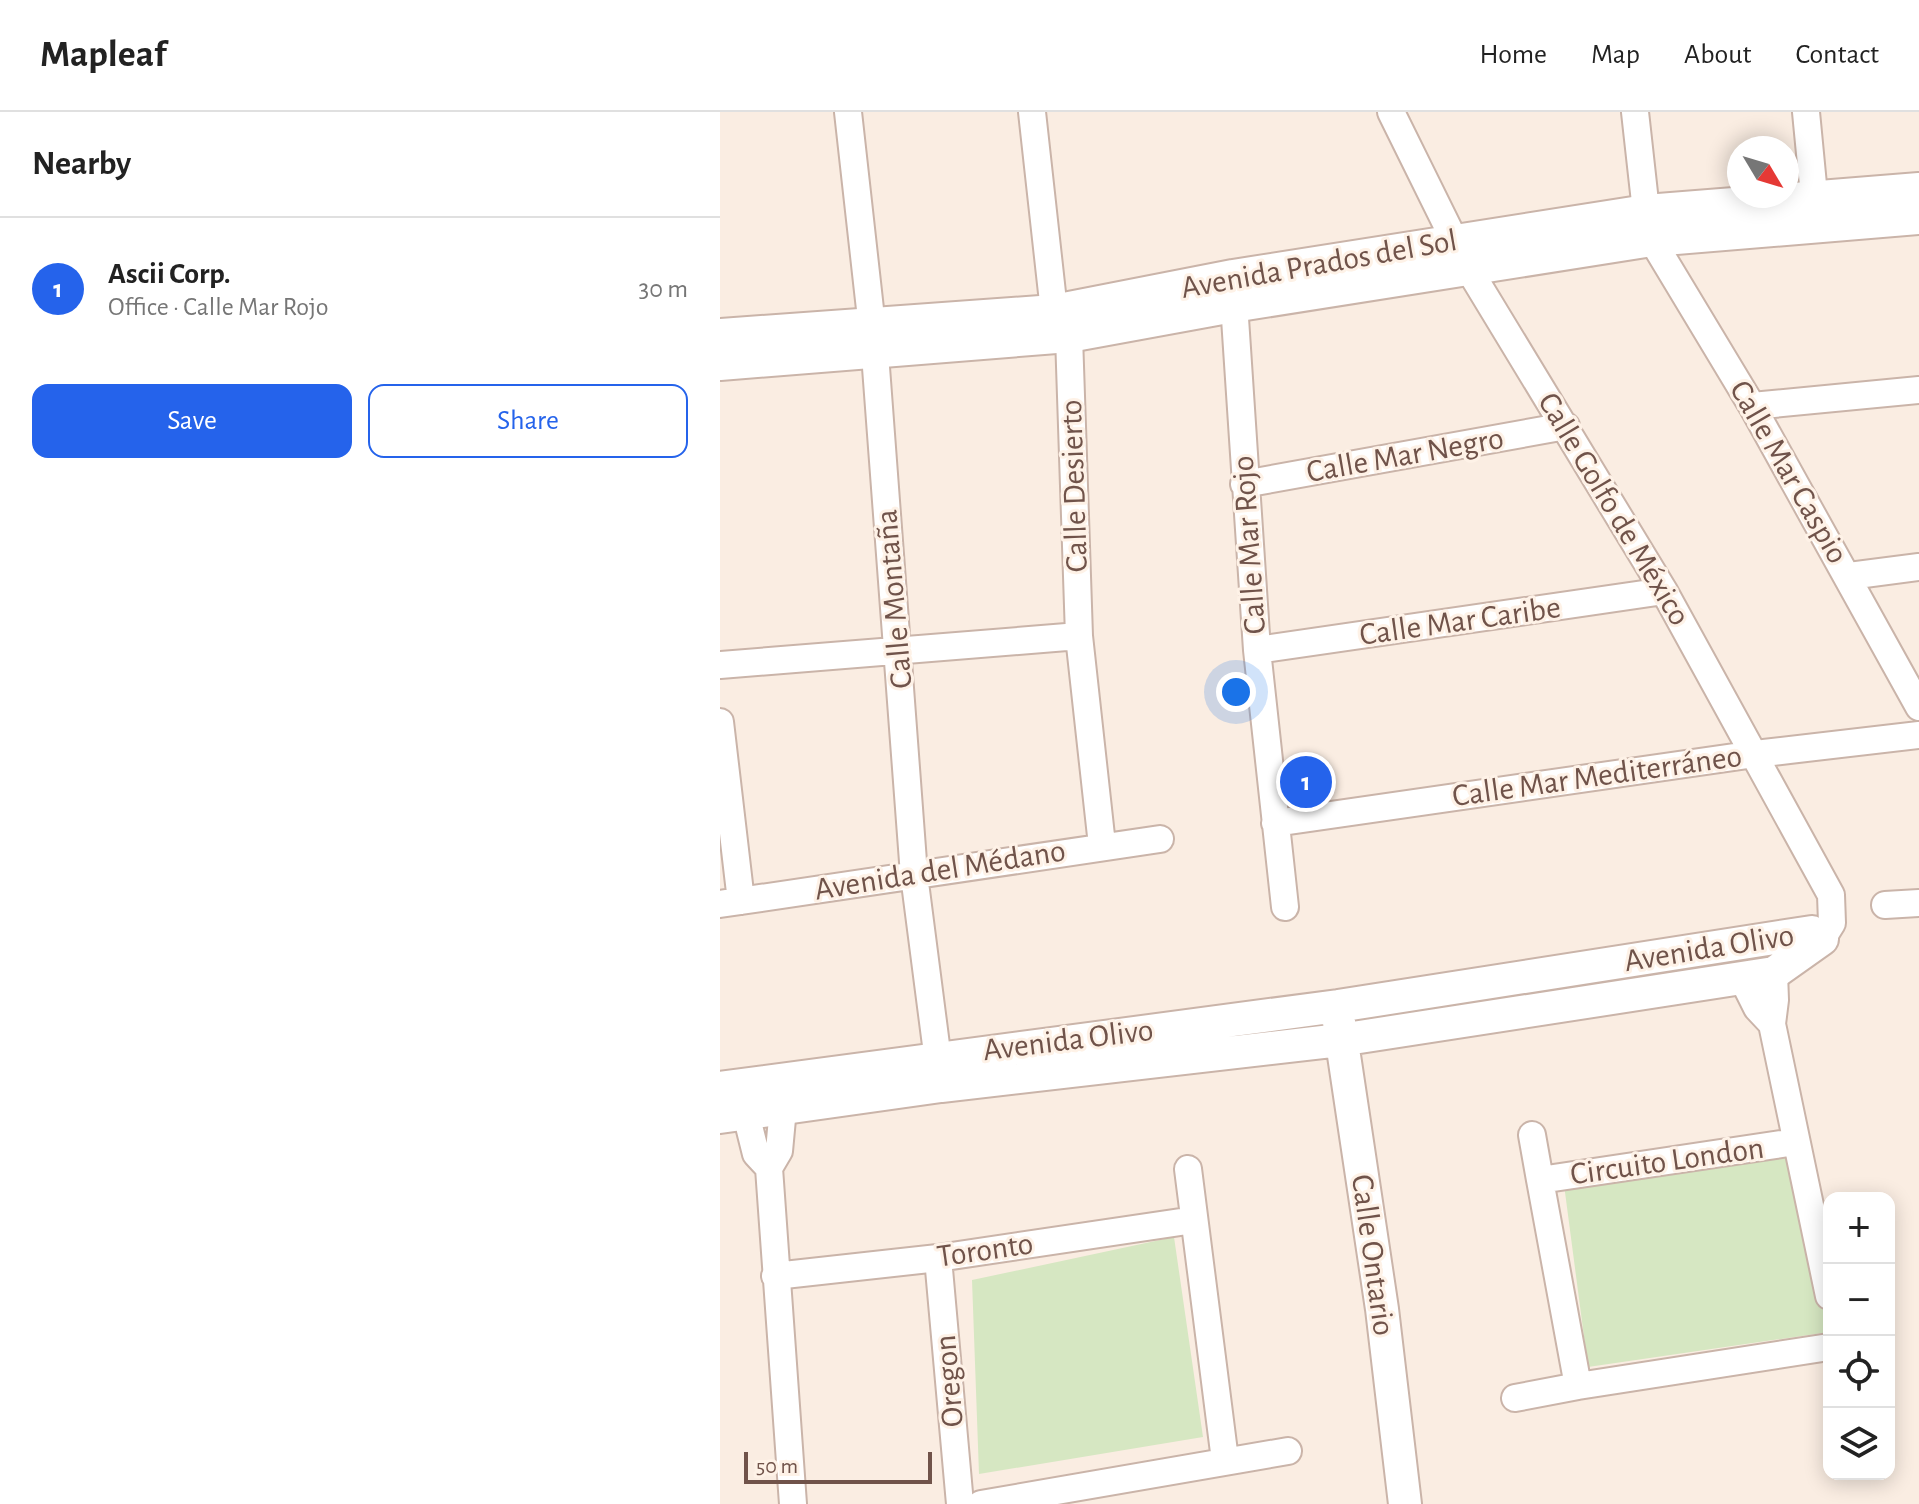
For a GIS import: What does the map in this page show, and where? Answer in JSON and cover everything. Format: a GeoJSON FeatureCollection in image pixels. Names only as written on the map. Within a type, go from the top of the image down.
{"type":"FeatureCollection","features":[{"type":"Feature","properties":{"kind":"street","name":"Calle Montaña"},"geometry":{"type":"LineString","coordinates":[[848,112],[873,338],[914,875],[940,1071]]}},
{"type":"Feature","properties":{"kind":"street","name":"Calle Desierto"},"geometry":{"type":"LineString","coordinates":[[1032,112],[1062,324],[1079,636],[1102,845]]}},
{"type":"Feature","properties":{"kind":"street","name":"Calle Golfo de México"},"geometry":{"type":"LineString","coordinates":[[1391,112],[1462,254],[1664,591],[1831,895],[1832,923],[1822,939]]}},
{"type":"Feature","properties":{"kind":"street","name":"Calle Mar Caspio"},"geometry":{"type":"LineString","coordinates":[[1635,112],[1649,226],[1849,576],[1919,707]]}},
{"type":"Feature","properties":{"kind":"street"},"geometry":{"type":"LineString","coordinates":[[1806,112],[1816,213]]}},
{"type":"Feature","properties":{"kind":"street","name":"Avenida Prados del Sol"},"geometry":{"type":"LineString","coordinates":[[1816,213],[1919,189]]}},
{"type":"Feature","properties":{"kind":"street","name":"Avenida Prados del Sol"},"geometry":{"type":"LineString","coordinates":[[720,335],[873,338],[1062,324],[1233,291],[1649,226],[1816,213],[1919,218]]}},
{"type":"Feature","properties":{"kind":"street","name":"Calle Mar Rojo"},"geometry":{"type":"LineString","coordinates":[[1233,291],[1257,650],[1285,907]]}},
{"type":"Feature","properties":{"kind":"street","name":"Avenida Prados del Sol"},"geometry":{"type":"LineString","coordinates":[[720,364],[873,338]]}},
{"type":"Feature","properties":{"kind":"street"},"geometry":{"type":"LineString","coordinates":[[1752,406],[1919,390]]}},
{"type":"Feature","properties":{"kind":"street","name":"Calle Mar Negro"},"geometry":{"type":"LineString","coordinates":[[1244,484],[1566,426]]}},
{"type":"Feature","properties":{"kind":"street"},"geometry":{"type":"LineString","coordinates":[[1849,576],[1919,567]]}},
{"type":"Feature","properties":{"kind":"street","name":"Calle Mar Caribe"},"geometry":{"type":"LineString","coordinates":[[1257,650],[1664,591]]}},
{"type":"Feature","properties":{"kind":"street"},"geometry":{"type":"LineString","coordinates":[[720,665],[1079,636]]}},
{"type":"Feature","properties":{"kind":"street"},"geometry":{"type":"LineString","coordinates":[[720,722],[730,902]]}},
{"type":"Feature","properties":{"kind":"street","name":"Calle Mar Mediterráneo"},"geometry":{"type":"LineString","coordinates":[[1275,823],[1755,754],[1919,735]]}},
{"type":"Feature","properties":{"kind":"street","name":"Avenida del Médano"},"geometry":{"type":"LineString","coordinates":[[730,902],[1102,845],[1160,839]]}},
{"type":"Feature","properties":{"kind":"street"},"geometry":{"type":"LineString","coordinates":[[1885,905],[1919,903]]}},
{"type":"Feature","properties":{"kind":"street","name":"Avenida Olivo"},"geometry":{"type":"LineString","coordinates":[[720,1088],[940,1071],[1340,1040],[1774,973],[1822,939],[1812,932],[1338,1006],[940,1071],[783,1108],[733,1115]]}},
{"type":"Feature","properties":{"kind":"street","name":"Circuito London"},"geometry":{"type":"LineString","coordinates":[[1770,938],[1775,1000],[1772,1024],[1823,1269]]}},
{"type":"Feature","properties":{"kind":"street","name":"Circuito London"},"geometry":{"type":"LineString","coordinates":[[1736,945],[1742,978],[1757,1008],[1772,1024]]}},
{"type":"Feature","properties":{"kind":"street","name":"Calle Ontario"},"geometry":{"type":"LineString","coordinates":[[1338,1006],[1340,1040],[1382,1309],[1405,1504]]}},
{"type":"Feature","properties":{"kind":"street"},"geometry":{"type":"LineString","coordinates":[[783,1108],[779,1151],[769,1168],[793,1504]]}},
{"type":"Feature","properties":{"kind":"street"},"geometry":{"type":"LineString","coordinates":[[733,1115],[756,1154],[769,1168]]}},
{"type":"Feature","properties":{"kind":"street","name":"Circuito London"},"geometry":{"type":"LineString","coordinates":[[1532,1135],[1578,1386]]}},
{"type":"Feature","properties":{"kind":"street","name":"Circuito London"},"geometry":{"type":"LineString","coordinates":[[1540,1180],[1795,1142]]}},
{"type":"Feature","properties":{"kind":"street"},"geometry":{"type":"LineString","coordinates":[[1188,1169],[1225,1460]]}},
{"type":"Feature","properties":{"kind":"street","name":"Toronto"},"geometry":{"type":"LineString","coordinates":[[775,1276],[938,1258],[1194,1220]]}},
{"type":"Feature","properties":{"kind":"street","name":"Oregon"},"geometry":{"type":"LineString","coordinates":[[938,1258],[960,1504]]}},
{"type":"Feature","properties":{"kind":"street"},"geometry":{"type":"LineString","coordinates":[[1515,1398],[1823,1348]]}},
{"type":"Feature","properties":{"kind":"street"},"geometry":{"type":"LineString","coordinates":[[981,1504],[1288,1451]]}},
{"type":"Feature","properties":{"kind":"green space"},"geometry":{"type":"Polygon","coordinates":[[[1789,1143],[1823,1304],[1823,1333],[1588,1367],[1563,1177],[1789,1143]]]}},
{"type":"Feature","properties":{"kind":"green space"},"geometry":{"type":"Polygon","coordinates":[[[1174,1237],[1203,1437],[979,1474],[972,1280],[1174,1237]]]}},
{"type":"Feature","properties":{"kind":"place","name":"Ascii Corp."},"geometry":{"type":"Point","coordinates":[1306,782]}}]}
